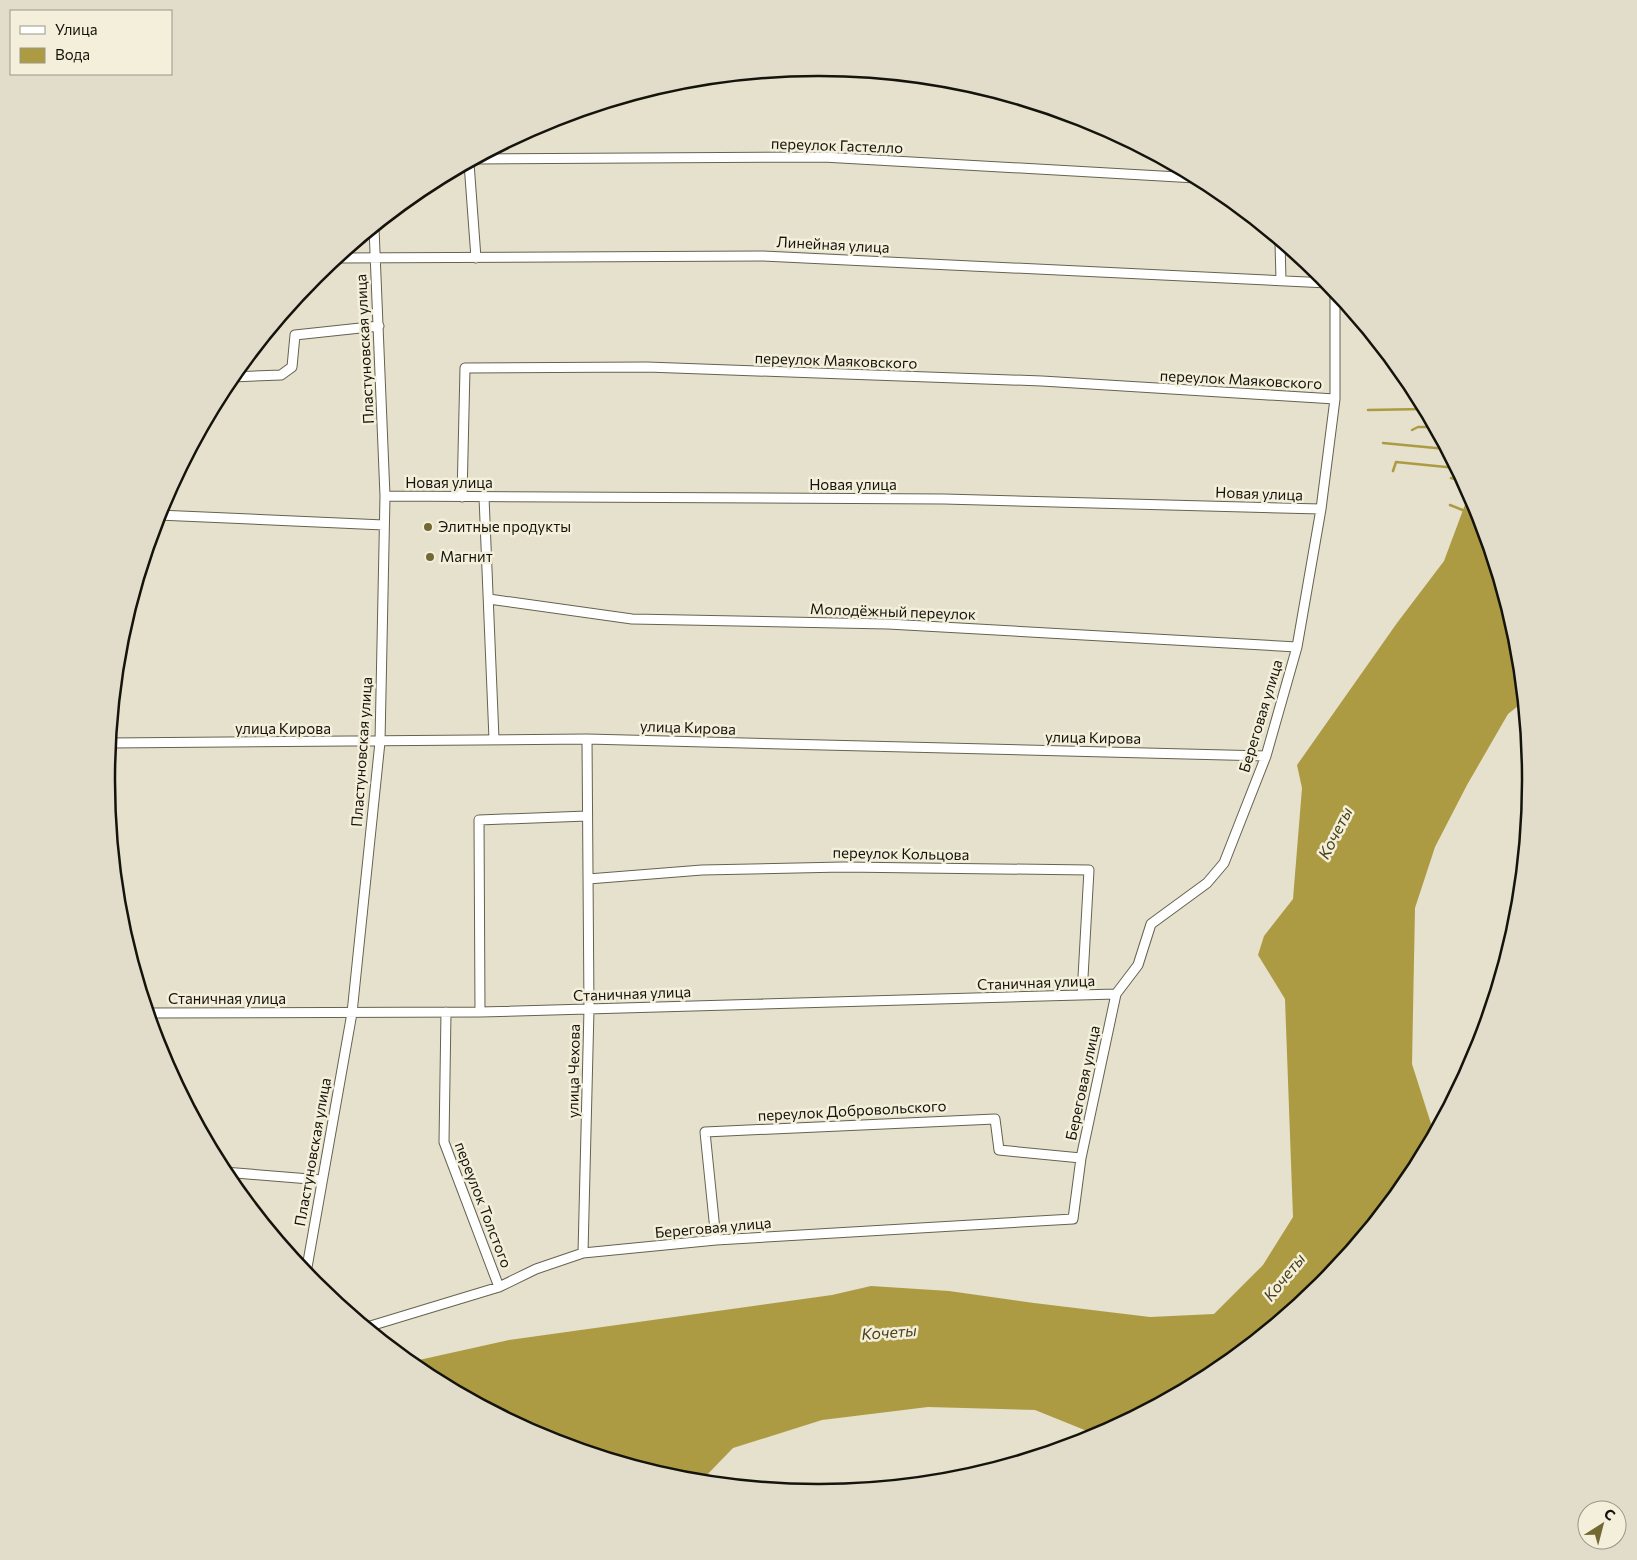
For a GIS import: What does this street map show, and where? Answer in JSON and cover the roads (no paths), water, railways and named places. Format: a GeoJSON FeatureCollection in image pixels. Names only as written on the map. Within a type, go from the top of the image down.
{"type":"FeatureCollection","features":[{"type":"Feature","properties":{"kind":"street","name":"переулок Гастелло"},"geometry":{"type":"LineString","coordinates":[[489,159],[823,157],[1180,177]]}},
{"type":"Feature","properties":{"kind":"street"},"geometry":{"type":"LineString","coordinates":[[469,170],[476,258]]}},
{"type":"Feature","properties":{"kind":"street","name":"Пластуновская улица"},"geometry":{"type":"LineString","coordinates":[[308,1264],[352,1013],[380,742],[385,496],[374,235]]}},
{"type":"Feature","properties":{"kind":"street"},"geometry":{"type":"LineString","coordinates":[[1280,249],[1281,280]]}},
{"type":"Feature","properties":{"kind":"street","name":"Линейная улица"},"geometry":{"type":"LineString","coordinates":[[347,258],[763,256],[1316,282]]}},
{"type":"Feature","properties":{"kind":"street","name":"Береговая улица"},"geometry":{"type":"LineString","coordinates":[[374,1325],[499,1287],[536,1269],[584,1253],[716,1240],[1073,1219],[1081,1158],[1116,994],[1138,965],[1151,924],[1207,884],[1224,863],[1266,756],[1297,647],[1321,509],[1335,399],[1335,302]]}},
{"type":"Feature","properties":{"kind":"street"},"geometry":{"type":"LineString","coordinates":[[242,377],[281,375],[292,367],[295,335],[379,326]]}},
{"type":"Feature","properties":{"kind":"street","name":"переулок Маяковского"},"geometry":{"type":"LineString","coordinates":[[462,497],[464,368],[647,366],[1042,381],[1335,399]]}},
{"type":"Feature","properties":{"kind":"street","name":"Новая улица"},"geometry":{"type":"LineString","coordinates":[[385,496],[944,499],[1321,509]]}},
{"type":"Feature","properties":{"kind":"street"},"geometry":{"type":"LineString","coordinates":[[484,497],[494,740]]}},
{"type":"Feature","properties":{"kind":"street"},"geometry":{"type":"LineString","coordinates":[[166,516],[384,525]]}},
{"type":"Feature","properties":{"kind":"street","name":"Молодёжный переулок"},"geometry":{"type":"LineString","coordinates":[[488,599],[632,619],[888,624],[1297,647]]}},
{"type":"Feature","properties":{"kind":"street","name":"улица Кирова"},"geometry":{"type":"LineString","coordinates":[[116,743],[587,739],[1266,756]]}},
{"type":"Feature","properties":{"kind":"street","name":"улица Чехова"},"geometry":{"type":"LineString","coordinates":[[584,1253],[589,1009],[587,739]]}},
{"type":"Feature","properties":{"kind":"street"},"geometry":{"type":"LineString","coordinates":[[480,1012],[479,820],[587,816]]}},
{"type":"Feature","properties":{"kind":"street","name":"переулок Кольцова"},"geometry":{"type":"LineString","coordinates":[[588,879],[702,870],[843,867],[1089,870],[1082,995]]}},
{"type":"Feature","properties":{"kind":"street","name":"Станичная улица"},"geometry":{"type":"LineString","coordinates":[[155,1013],[480,1012],[1116,994]]}},
{"type":"Feature","properties":{"kind":"street","name":"переулок Толстого"},"geometry":{"type":"LineString","coordinates":[[446,1012],[444,1142],[499,1287]]}},
{"type":"Feature","properties":{"kind":"street","name":"переулок Добровольского"},"geometry":{"type":"LineString","coordinates":[[716,1240],[705,1132],[995,1119],[999,1150],[1081,1158]]}},
{"type":"Feature","properties":{"kind":"street"},"geometry":{"type":"LineString","coordinates":[[234,1173],[322,1180]]}},
{"type":"Feature","properties":{"kind":"water","name":"Кочеты"},"geometry":{"type":"Polygon","coordinates":[[[1466,503],[1485,554],[1498,598],[1509,643],[1518,706],[1508,714],[1467,785],[1435,847],[1415,908],[1412,1064],[1432,1125],[1404,1171],[1348,1244],[1283,1309],[1247,1338],[1209,1365],[1170,1389],[1130,1411],[1086,1431],[1035,1410],[928,1407],[822,1420],[733,1448],[707,1475],[636,1460],[549,1430],[507,1411],[420,1360],[509,1340],[832,1295],[871,1286],[949,1291],[1150,1317],[1214,1314],[1263,1265],[1293,1217],[1285,999],[1258,955],[1264,936],[1293,899],[1302,788],[1297,765],[1397,623],[1444,561],[1466,503]]]}},
{"type":"Feature","properties":{"kind":"waterway"},"geometry":{"type":"LineString","coordinates":[[1368,410],[1416,409]]}},
{"type":"Feature","properties":{"kind":"waterway"},"geometry":{"type":"LineString","coordinates":[[1412,430],[1418,427],[1427,427]]}},
{"type":"Feature","properties":{"kind":"waterway"},"geometry":{"type":"LineString","coordinates":[[1383,443],[1439,448]]}},
{"type":"Feature","properties":{"kind":"waterway"},"geometry":{"type":"LineString","coordinates":[[1393,471],[1396,462],[1449,467]]}},
{"type":"Feature","properties":{"kind":"waterway"},"geometry":{"type":"LineString","coordinates":[[1450,505],[1465,511]]}},
{"type":"Feature","properties":{"kind":"place","name":"Элитные продукты"},"geometry":{"type":"Point","coordinates":[428,527]}},
{"type":"Feature","properties":{"kind":"place","name":"Магнит"},"geometry":{"type":"Point","coordinates":[430,557]}}]}
